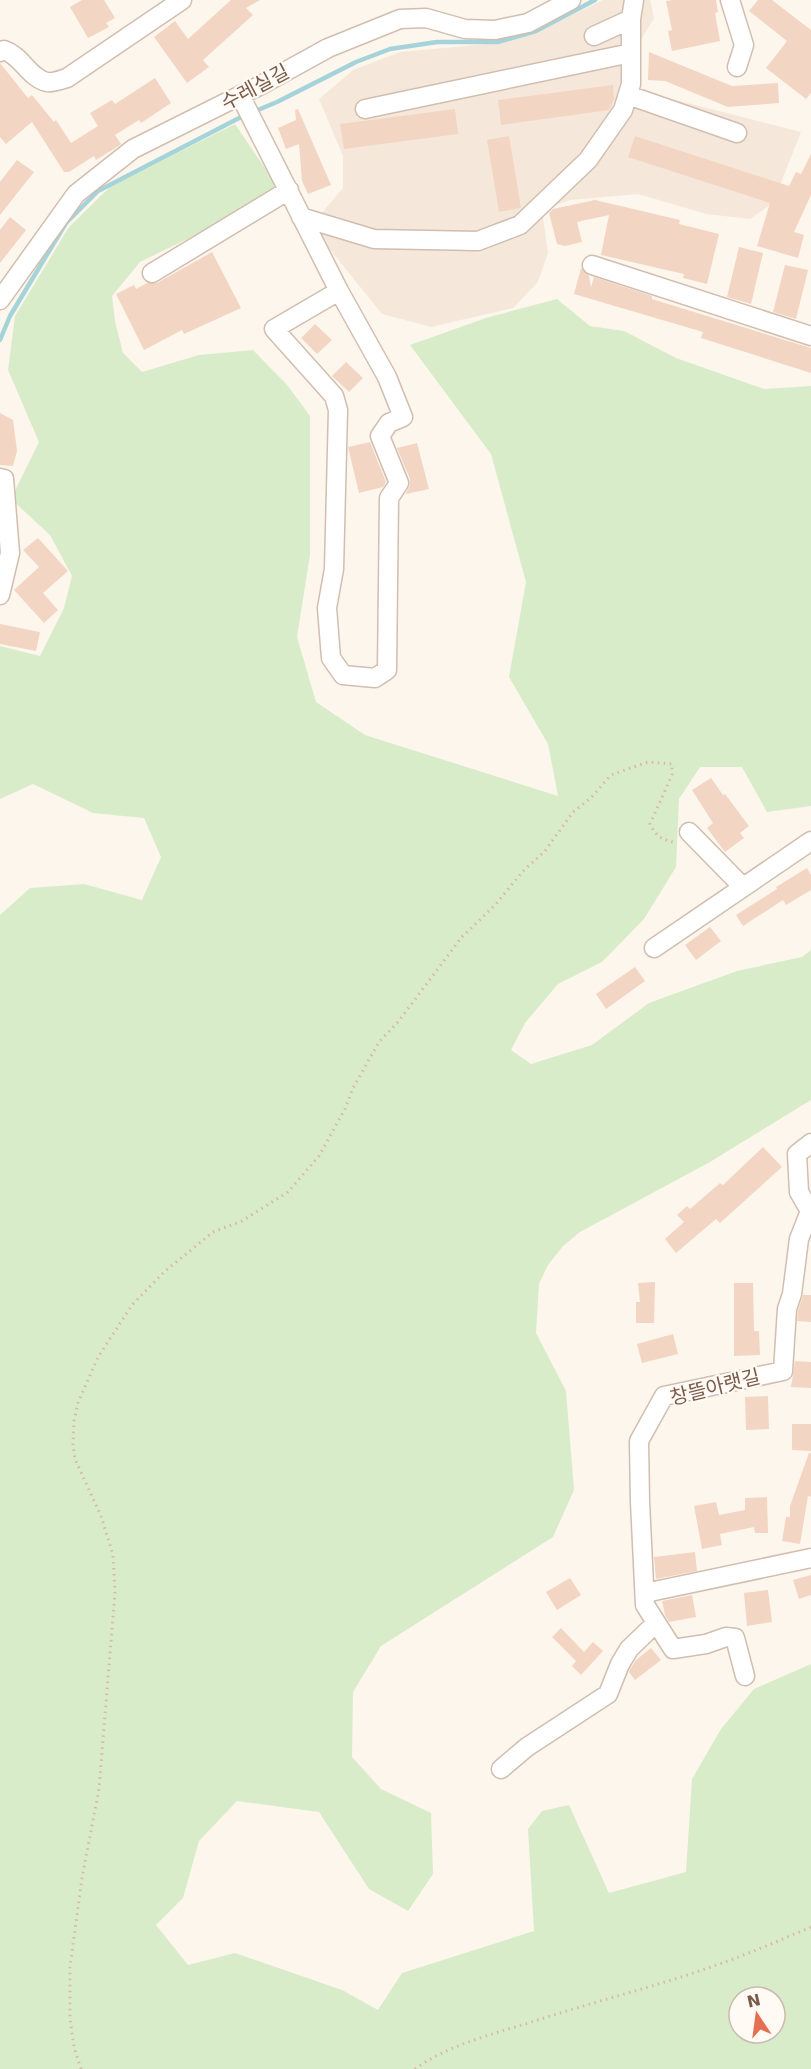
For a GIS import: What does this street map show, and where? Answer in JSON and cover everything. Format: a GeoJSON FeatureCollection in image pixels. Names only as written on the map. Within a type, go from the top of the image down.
{"type":"FeatureCollection","features":[{"type":"Feature","properties":{"kind":"street"},"geometry":{"type":"LineString","coordinates":[[0,52],[4,50],[15,54],[35,76],[49,82],[67,78],[182,0]]}},
{"type":"Feature","properties":{"kind":"street","name":"수레실길"},"geometry":{"type":"LineString","coordinates":[[0,300],[76,195],[133,149],[247,108],[328,48],[400,19],[426,18],[465,28],[495,30],[528,23],[571,0]]}},
{"type":"Feature","properties":{"kind":"street"},"geometry":{"type":"LineString","coordinates":[[301,218],[374,239],[478,241],[520,225],[588,160],[623,110],[631,84],[631,19],[634,0]]}},
{"type":"Feature","properties":{"kind":"street"},"geometry":{"type":"LineString","coordinates":[[730,0],[744,45],[737,67]]}},
{"type":"Feature","properties":{"kind":"street"},"geometry":{"type":"LineString","coordinates":[[594,36],[631,19]]}},
{"type":"Feature","properties":{"kind":"street"},"geometry":{"type":"LineString","coordinates":[[365,109],[631,53]]}},
{"type":"Feature","properties":{"kind":"street"},"geometry":{"type":"LineString","coordinates":[[628,95],[737,133]]}},
{"type":"Feature","properties":{"kind":"street"},"geometry":{"type":"LineString","coordinates":[[247,108],[301,218],[387,377],[403,417],[389,423],[380,436],[399,483],[389,498],[387,670],[375,678],[343,675],[332,658],[327,608],[334,569],[338,410],[334,396],[274,329],[339,291]]}},
{"type":"Feature","properties":{"kind":"street"},"geometry":{"type":"LineString","coordinates":[[152,273],[289,190]]}},
{"type":"Feature","properties":{"kind":"street"},"geometry":{"type":"LineString","coordinates":[[592,265],[811,336]]}},
{"type":"Feature","properties":{"kind":"street"},"geometry":{"type":"LineString","coordinates":[[0,478],[4,479],[10,553],[0,595]]}},
{"type":"Feature","properties":{"kind":"street"},"geometry":{"type":"LineString","coordinates":[[685,838],[743,887]]}},
{"type":"Feature","properties":{"kind":"street"},"geometry":{"type":"LineString","coordinates":[[654,948],[811,841]]}},
{"type":"Feature","properties":{"kind":"street","name":"창뜰아랫길"},"geometry":{"type":"LineString","coordinates":[[745,1676],[735,1638],[726,1637],[706,1644],[673,1649],[645,1605],[639,1441],[664,1396],[783,1371],[787,1309],[803,1271],[799,1239],[810,1211],[799,1192],[797,1154],[811,1143]]}},
{"type":"Feature","properties":{"kind":"street"},"geometry":{"type":"LineString","coordinates":[[645,1593],[811,1558]]}},
{"type":"Feature","properties":{"kind":"street"},"geometry":{"type":"LineString","coordinates":[[501,1769],[527,1747],[608,1694],[620,1664],[629,1649],[657,1623]]}},
{"type":"Feature","properties":{"kind":"path"},"geometry":{"type":"LineString","coordinates":[[81,2069],[74,2047],[70,2019],[70,1967],[82,1878],[99,1790],[115,1592],[113,1555],[101,1516],[75,1459],[74,1421],[78,1403],[98,1357],[132,1305],[164,1272],[213,1232],[242,1221],[288,1192],[319,1156],[379,1042],[398,1022],[461,938],[496,904],[523,871],[545,850],[573,813],[591,798],[611,775],[648,762],[672,764],[672,775],[650,824],[653,832],[660,839],[685,838]]}},
{"type":"Feature","properties":{"kind":"path"},"geometry":{"type":"LineString","coordinates":[[416,2069],[429,2059],[492,2035],[705,1969],[761,1949],[811,1927]]}},
{"type":"Feature","properties":{"kind":"shaded area"},"geometry":{"type":"Polygon","coordinates":[[[603,0],[650,0],[654,18],[639,43],[640,91],[801,132],[773,203],[750,219],[706,214],[638,194],[570,200],[544,209],[543,218],[548,253],[538,282],[513,308],[431,327],[382,314],[328,247],[315,221],[343,188],[343,156],[319,99],[353,70],[400,52],[499,43],[537,32],[603,0]]]}},
{"type":"Feature","properties":{"kind":"green space"},"geometry":{"type":"Polygon","coordinates":[[[235,124],[279,189],[212,227],[140,262],[112,296],[123,353],[142,372],[199,355],[253,350],[288,386],[310,416],[310,555],[297,637],[316,702],[365,735],[558,796],[548,744],[509,677],[526,582],[491,454],[410,345],[486,318],[557,299],[590,326],[624,331],[676,358],[764,389],[811,386],[811,806],[767,812],[742,767],[700,767],[679,799],[676,867],[644,919],[602,962],[558,984],[525,1023],[511,1050],[531,1064],[592,1045],[649,1003],[737,971],[802,957],[811,950],[811,1100],[710,1162],[580,1232],[563,1246],[548,1265],[539,1284],[536,1333],[566,1391],[574,1490],[553,1537],[381,1646],[353,1692],[352,1757],[381,1789],[431,1813],[433,1874],[408,1911],[369,1889],[319,1812],[237,1801],[199,1841],[183,1898],[156,1925],[188,1965],[235,1953],[342,1990],[378,2010],[402,1973],[534,1931],[528,1829],[542,1811],[569,1805],[609,1893],[686,1872],[692,1779],[721,1729],[754,1689],[811,1664],[811,2069],[0,2069],[0,915],[30,888],[84,884],[142,900],[161,857],[144,818],[93,813],[33,784],[0,799],[0,646],[40,656],[64,608],[72,576],[50,535],[11,499],[39,442],[8,370],[15,316],[69,227],[111,186],[235,124]]]}},
{"type":"Feature","properties":{"kind":"building"},"geometry":{"type":"Polygon","coordinates":[[[82,0],[104,0],[115,18],[106,23],[109,27],[88,38],[70,7],[82,0]]]}},
{"type":"Feature","properties":{"kind":"building"},"geometry":{"type":"Polygon","coordinates":[[[231,0],[260,0],[246,8],[253,15],[203,60],[209,67],[187,83],[154,37],[175,21],[188,39],[231,0]]]}},
{"type":"Feature","properties":{"kind":"building"},"geometry":{"type":"Polygon","coordinates":[[[716,0],[718,12],[715,13],[720,41],[672,51],[668,31],[672,30],[666,1],[716,0]]]}},
{"type":"Feature","properties":{"kind":"building"},"geometry":{"type":"Polygon","coordinates":[[[758,0],[772,0],[811,30],[811,93],[806,99],[766,68],[787,41],[749,11],[758,0]]]}},
{"type":"Feature","properties":{"kind":"building"},"geometry":{"type":"Polygon","coordinates":[[[649,52],[732,86],[778,83],[779,103],[728,107],[665,81],[648,80],[649,52]]]}},
{"type":"Feature","properties":{"kind":"building"},"geometry":{"type":"Polygon","coordinates":[[[0,63],[28,98],[32,95],[54,122],[56,120],[71,143],[98,126],[90,113],[112,100],[115,104],[155,78],[171,103],[141,123],[139,120],[115,135],[121,144],[117,147],[96,160],[94,156],[69,172],[64,172],[32,122],[6,144],[0,137],[0,63]]]}},
{"type":"Feature","properties":{"kind":"building"},"geometry":{"type":"Polygon","coordinates":[[[613,85],[614,99],[609,110],[501,125],[498,100],[613,85]]]}},
{"type":"Feature","properties":{"kind":"building"},"geometry":{"type":"Polygon","coordinates":[[[298,109],[331,185],[308,194],[302,181],[299,144],[286,149],[278,128],[296,120],[295,110],[298,109]]]}},
{"type":"Feature","properties":{"kind":"building"},"geometry":{"type":"Polygon","coordinates":[[[455,109],[458,134],[344,149],[340,124],[455,109]]]}},
{"type":"Feature","properties":{"kind":"building"},"geometry":{"type":"Polygon","coordinates":[[[509,136],[521,208],[499,212],[487,140],[509,136]]]}},
{"type":"Feature","properties":{"kind":"building"},"geometry":{"type":"Polygon","coordinates":[[[635,136],[789,186],[796,172],[801,174],[811,154],[811,195],[794,232],[804,235],[798,258],[757,246],[770,203],[628,157],[635,136]]]}},
{"type":"Feature","properties":{"kind":"building"},"geometry":{"type":"Polygon","coordinates":[[[17,160],[34,172],[0,215],[0,182],[17,160]]]}},
{"type":"Feature","properties":{"kind":"building"},"geometry":{"type":"Polygon","coordinates":[[[595,200],[680,220],[679,224],[719,234],[707,284],[683,278],[684,274],[601,255],[609,215],[577,222],[582,242],[565,246],[557,244],[549,213],[553,209],[595,200]]]}},
{"type":"Feature","properties":{"kind":"building"},"geometry":{"type":"Polygon","coordinates":[[[10,217],[26,230],[0,263],[0,230],[10,217]]]}},
{"type":"Feature","properties":{"kind":"building"},"geometry":{"type":"Polygon","coordinates":[[[739,247],[763,253],[751,304],[727,297],[739,247]]]}},
{"type":"Feature","properties":{"kind":"building"},"geometry":{"type":"Polygon","coordinates":[[[212,252],[241,308],[184,334],[182,330],[144,350],[116,294],[134,285],[136,289],[147,283],[157,283],[212,252]]]}},
{"type":"Feature","properties":{"kind":"building"},"geometry":{"type":"Polygon","coordinates":[[[785,265],[808,270],[796,319],[773,312],[785,265]]]}},
{"type":"Feature","properties":{"kind":"building"},"geometry":{"type":"Polygon","coordinates":[[[581,268],[589,276],[591,287],[594,277],[652,296],[652,299],[811,348],[811,373],[701,338],[703,332],[574,294],[581,268]]]}},
{"type":"Feature","properties":{"kind":"building"},"geometry":{"type":"Polygon","coordinates":[[[315,324],[332,340],[317,354],[301,338],[315,324]]]}},
{"type":"Feature","properties":{"kind":"building"},"geometry":{"type":"Polygon","coordinates":[[[346,362],[363,378],[349,392],[332,376],[346,362]]]}},
{"type":"Feature","properties":{"kind":"building"},"geometry":{"type":"Polygon","coordinates":[[[0,413],[13,420],[17,451],[13,466],[0,465],[0,413]]]}},
{"type":"Feature","properties":{"kind":"building"},"geometry":{"type":"Polygon","coordinates":[[[370,442],[386,482],[383,487],[359,493],[348,447],[370,442]]]}},
{"type":"Feature","properties":{"kind":"building"},"geometry":{"type":"Polygon","coordinates":[[[417,443],[429,489],[406,494],[410,479],[397,448],[417,443]]]}},
{"type":"Feature","properties":{"kind":"building"},"geometry":{"type":"Polygon","coordinates":[[[38,538],[68,571],[43,593],[58,610],[44,623],[14,590],[39,567],[23,550],[38,538]]]}},
{"type":"Feature","properties":{"kind":"building"},"geometry":{"type":"Polygon","coordinates":[[[0,624],[40,632],[36,651],[0,644],[0,624]]]}},
{"type":"Feature","properties":{"kind":"building"},"geometry":{"type":"Polygon","coordinates":[[[711,778],[749,826],[740,833],[744,838],[725,852],[707,828],[713,823],[692,790],[711,778]]]}},
{"type":"Feature","properties":{"kind":"building"},"geometry":{"type":"Polygon","coordinates":[[[807,868],[811,875],[811,890],[786,905],[783,900],[743,926],[736,915],[807,868]]]}},
{"type":"Feature","properties":{"kind":"building"},"geometry":{"type":"Polygon","coordinates":[[[710,927],[721,941],[696,960],[685,945],[710,927]]]}},
{"type":"Feature","properties":{"kind":"building"},"geometry":{"type":"Polygon","coordinates":[[[635,967],[645,981],[606,1009],[596,994],[635,967]]]}},
{"type":"Feature","properties":{"kind":"building"},"geometry":{"type":"Polygon","coordinates":[[[763,1147],[782,1167],[720,1223],[716,1219],[676,1253],[665,1239],[684,1222],[677,1215],[687,1206],[690,1209],[720,1183],[723,1185],[763,1147]]]}},
{"type":"Feature","properties":{"kind":"building"},"geometry":{"type":"Polygon","coordinates":[[[655,1282],[654,1323],[636,1323],[636,1302],[640,1302],[638,1283],[655,1282]]]}},
{"type":"Feature","properties":{"kind":"building"},"geometry":{"type":"Polygon","coordinates":[[[734,1283],[753,1283],[754,1331],[759,1331],[760,1355],[734,1356],[734,1283]]]}},
{"type":"Feature","properties":{"kind":"building"},"geometry":{"type":"Polygon","coordinates":[[[803,1295],[811,1295],[811,1322],[797,1321],[803,1295]]]}},
{"type":"Feature","properties":{"kind":"building"},"geometry":{"type":"Polygon","coordinates":[[[673,1334],[678,1354],[642,1363],[637,1344],[673,1334]]]}},
{"type":"Feature","properties":{"kind":"building"},"geometry":{"type":"Polygon","coordinates":[[[795,1361],[811,1362],[811,1388],[791,1387],[795,1361]]]}},
{"type":"Feature","properties":{"kind":"building"},"geometry":{"type":"Polygon","coordinates":[[[768,1396],[769,1429],[746,1430],[745,1397],[768,1396]]]}},
{"type":"Feature","properties":{"kind":"building"},"geometry":{"type":"Polygon","coordinates":[[[792,1424],[811,1424],[811,1451],[792,1450],[792,1424]]]}},
{"type":"Feature","properties":{"kind":"building"},"geometry":{"type":"Polygon","coordinates":[[[809,1453],[811,1453],[811,1497],[808,1496],[800,1544],[782,1541],[786,1517],[790,1517],[790,1506],[809,1453]]]}},
{"type":"Feature","properties":{"kind":"building"},"geometry":{"type":"Polygon","coordinates":[[[767,1497],[768,1533],[755,1533],[754,1527],[720,1534],[722,1545],[702,1549],[694,1506],[716,1502],[719,1515],[745,1510],[745,1498],[767,1497]]]}},
{"type":"Feature","properties":{"kind":"building"},"geometry":{"type":"Polygon","coordinates":[[[695,1552],[697,1571],[656,1579],[654,1557],[695,1552]]]}},
{"type":"Feature","properties":{"kind":"building"},"geometry":{"type":"Polygon","coordinates":[[[811,1575],[811,1595],[799,1599],[793,1580],[811,1575]]]}},
{"type":"Feature","properties":{"kind":"building"},"geometry":{"type":"Polygon","coordinates":[[[570,1578],[581,1595],[557,1610],[546,1592],[570,1578]]]}},
{"type":"Feature","properties":{"kind":"building"},"geometry":{"type":"Polygon","coordinates":[[[768,1590],[772,1622],[747,1626],[744,1593],[768,1590]]]}},
{"type":"Feature","properties":{"kind":"building"},"geometry":{"type":"Polygon","coordinates":[[[692,1595],[696,1617],[669,1622],[662,1601],[692,1595]]]}},
{"type":"Feature","properties":{"kind":"building"},"geometry":{"type":"Polygon","coordinates":[[[561,1628],[584,1652],[593,1642],[603,1651],[581,1675],[572,1666],[576,1661],[552,1637],[561,1628]]]}},
{"type":"Feature","properties":{"kind":"building"},"geometry":{"type":"Polygon","coordinates":[[[651,1648],[661,1660],[635,1680],[629,1672],[630,1669],[636,1660],[651,1648]]]}},
{"type":"Feature","properties":{"kind":"waterway"},"geometry":{"type":"LineString","coordinates":[[253,112],[356,62],[390,49],[437,42],[498,42],[536,31],[595,0]]}},
{"type":"Feature","properties":{"kind":"waterway"},"geometry":{"type":"LineString","coordinates":[[0,340],[10,316],[66,223],[98,191],[245,115]]}}]}
